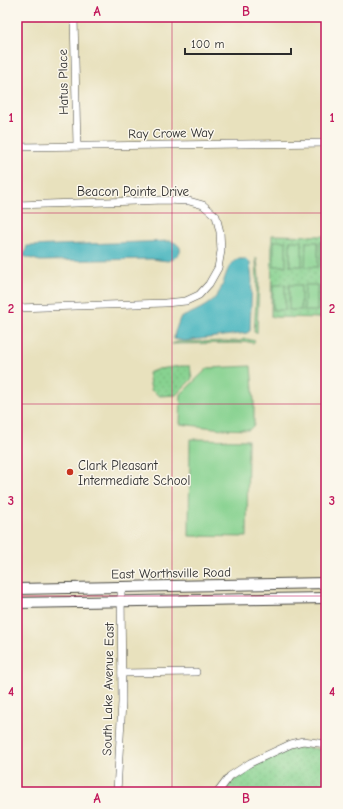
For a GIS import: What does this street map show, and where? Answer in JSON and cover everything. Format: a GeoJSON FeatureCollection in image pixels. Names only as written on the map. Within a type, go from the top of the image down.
{"type":"FeatureCollection","features":[{"type":"Feature","properties":{"kind":"main road","name":"East Worthsville Road"},"geometry":{"type":"LineString","coordinates":[[17,589],[326,583]]}},
{"type":"Feature","properties":{"kind":"main road","name":"East Worthsville Road"},"geometry":{"type":"LineString","coordinates":[[17,603],[326,598]]}},
{"type":"Feature","properties":{"kind":"street","name":"Hatus Place"},"geometry":{"type":"LineString","coordinates":[[74,17],[77,146]]}},
{"type":"Feature","properties":{"kind":"street","name":"Ray Crowe Way"},"geometry":{"type":"LineString","coordinates":[[17,148],[326,143]]}},
{"type":"Feature","properties":{"kind":"street","name":"Beacon Pointe Drive"},"geometry":{"type":"LineString","coordinates":[[17,205],[165,200],[189,201],[204,205],[216,216],[220,232],[221,251],[218,268],[209,284],[199,295],[186,301],[137,305],[17,308]]}},
{"type":"Feature","properties":{"kind":"street","name":"South Lake Avenue East"},"geometry":{"type":"LineString","coordinates":[[117,792],[122,702],[121,587]]}},
{"type":"Feature","properties":{"kind":"street"},"geometry":{"type":"LineString","coordinates":[[122,673],[196,672]]}},
{"type":"Feature","properties":{"kind":"street"},"geometry":{"type":"LineString","coordinates":[[218,792],[230,776],[290,744],[303,741],[326,744]]}},
{"type":"Feature","properties":{"kind":"green space"},"geometry":{"type":"Polygon","coordinates":[[[272,235],[326,236],[326,318],[271,317],[272,235]]]}},
{"type":"Feature","properties":{"kind":"green space"},"geometry":{"type":"Polygon","coordinates":[[[274,241],[286,241],[286,266],[274,266],[274,241]]]}},
{"type":"Feature","properties":{"kind":"green space"},"geometry":{"type":"Polygon","coordinates":[[[290,241],[302,241],[302,266],[290,266],[290,241]]]}},
{"type":"Feature","properties":{"kind":"green space"},"geometry":{"type":"Polygon","coordinates":[[[306,242],[318,242],[318,267],[305,267],[306,242]]]}},
{"type":"Feature","properties":{"kind":"green space"},"geometry":{"type":"Polygon","coordinates":[[[321,242],[326,242],[326,267],[321,267],[321,242]]]}},
{"type":"Feature","properties":{"kind":"green space"},"geometry":{"type":"Polygon","coordinates":[[[256,258],[259,278],[257,333],[254,332],[257,285],[256,258]]]}},
{"type":"Feature","properties":{"kind":"green space"},"geometry":{"type":"Polygon","coordinates":[[[273,285],[285,285],[285,310],[273,310],[273,285]]]}},
{"type":"Feature","properties":{"kind":"green space"},"geometry":{"type":"Polygon","coordinates":[[[289,285],[301,285],[301,310],[289,310],[289,285]]]}},
{"type":"Feature","properties":{"kind":"green space"},"geometry":{"type":"Polygon","coordinates":[[[305,285],[317,285],[317,311],[304,311],[305,285]]]}},
{"type":"Feature","properties":{"kind":"green space"},"geometry":{"type":"Polygon","coordinates":[[[320,286],[326,286],[326,311],[320,311],[320,286]]]}},
{"type":"Feature","properties":{"kind":"green space"},"geometry":{"type":"Polygon","coordinates":[[[244,339],[255,341],[253,343],[244,341],[241,343],[172,344],[177,342],[240,341],[244,339]]]}},
{"type":"Feature","properties":{"kind":"green space"},"geometry":{"type":"Polygon","coordinates":[[[190,366],[192,379],[176,395],[160,396],[151,390],[148,373],[158,369],[190,366]]]}},
{"type":"Feature","properties":{"kind":"green space"},"geometry":{"type":"Polygon","coordinates":[[[251,366],[254,401],[254,425],[249,430],[223,429],[180,424],[181,394],[208,368],[251,366]]]}},
{"type":"Feature","properties":{"kind":"green space"},"geometry":{"type":"Polygon","coordinates":[[[190,439],[248,440],[247,537],[189,536],[190,439]]]}},
{"type":"Feature","properties":{"kind":"green space"},"geometry":{"type":"Polygon","coordinates":[[[305,747],[326,750],[326,782],[324,792],[225,792],[228,786],[245,770],[282,752],[305,747]]]}},
{"type":"Feature","properties":{"kind":"water"},"geometry":{"type":"Polygon","coordinates":[[[171,241],[179,246],[180,251],[176,257],[168,261],[151,259],[40,261],[24,256],[27,246],[171,241]]]}},
{"type":"Feature","properties":{"kind":"water"},"geometry":{"type":"Polygon","coordinates":[[[237,259],[246,259],[250,263],[252,280],[250,331],[247,333],[184,341],[174,339],[180,318],[201,308],[215,298],[221,289],[227,271],[237,259]]]}},
{"type":"Feature","properties":{"kind":"place","name":"Clark Pleasant Intermediate School"},"geometry":{"type":"Point","coordinates":[70,472]}}]}
